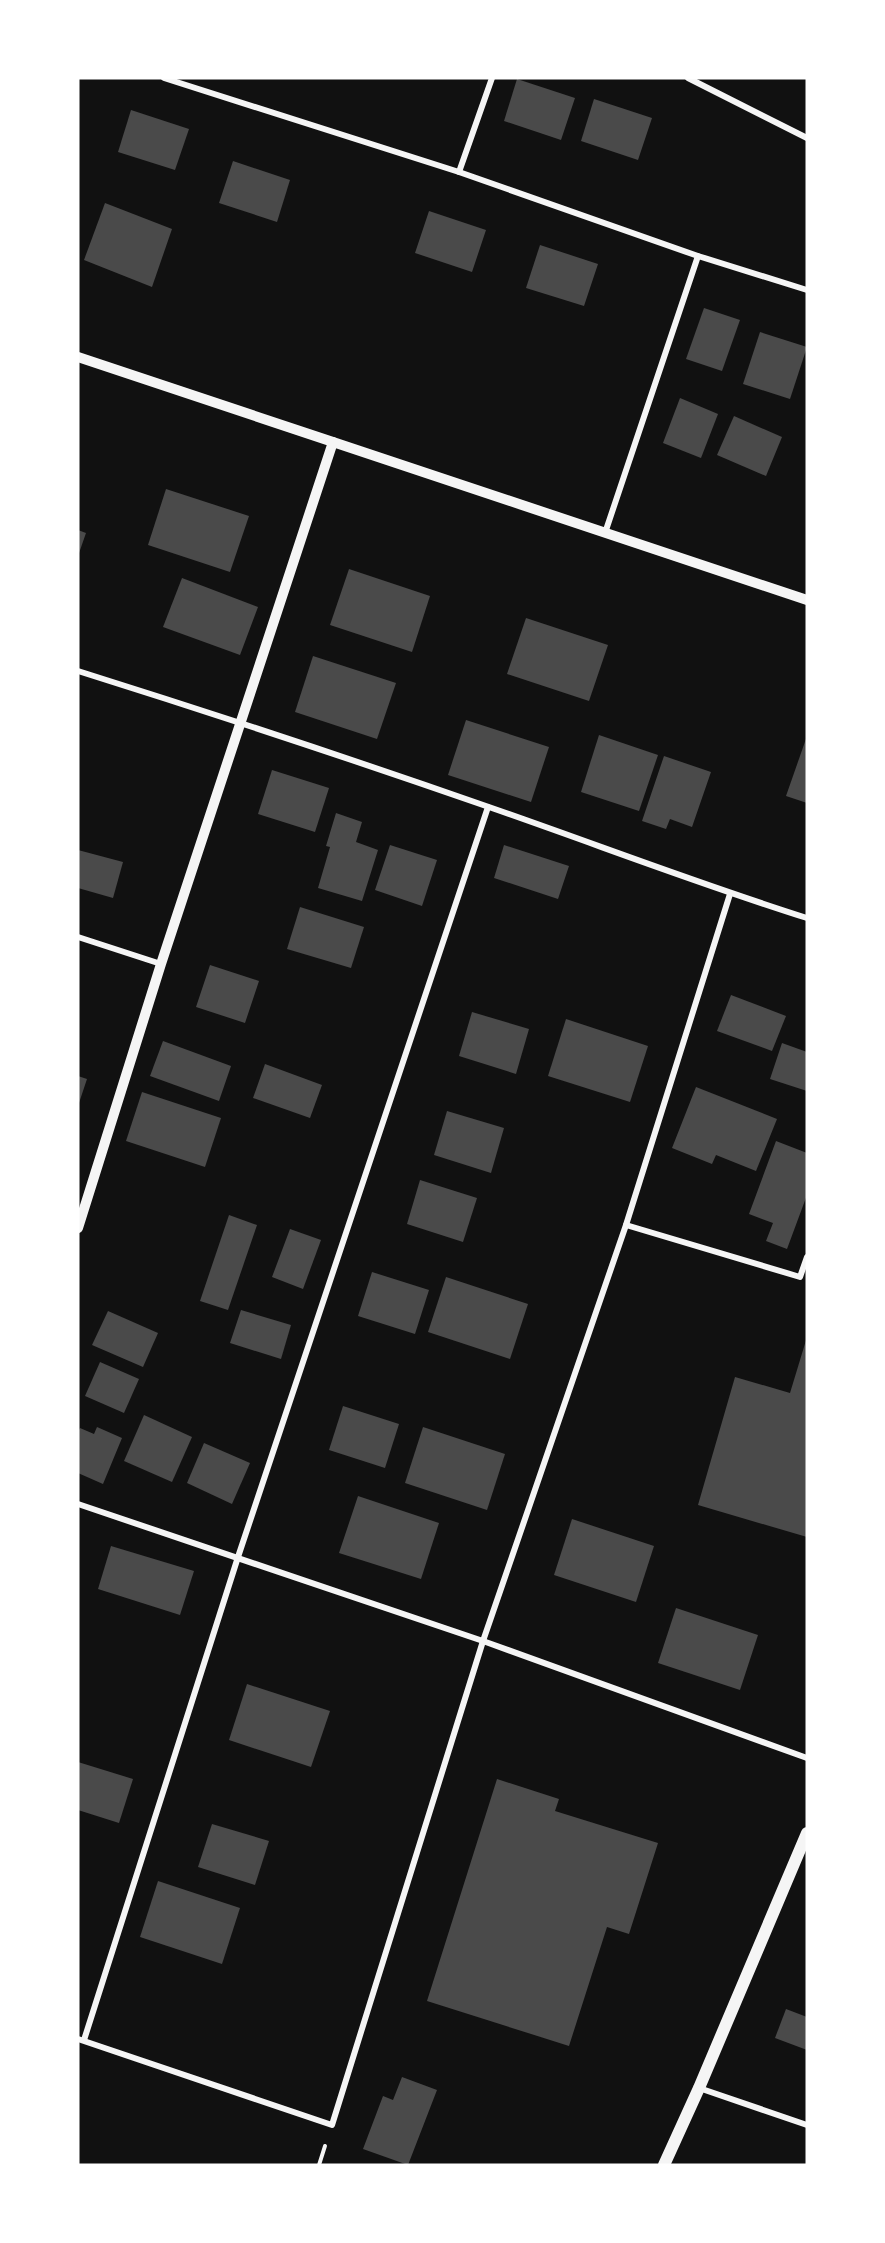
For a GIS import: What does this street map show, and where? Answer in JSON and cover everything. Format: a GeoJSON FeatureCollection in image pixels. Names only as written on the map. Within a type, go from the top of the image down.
{"type":"FeatureCollection","features":[{"type":"Feature","properties":{"kind":"main road"},"geometry":{"type":"LineString","coordinates":[[664,2165],[807,1833]]}},
{"type":"Feature","properties":{"kind":"street"},"geometry":{"type":"LineString","coordinates":[[164,78],[459,172],[698,255],[807,290]]}},
{"type":"Feature","properties":{"kind":"street"},"geometry":{"type":"LineString","coordinates":[[191,87],[194,78]]}},
{"type":"Feature","properties":{"kind":"street"},"geometry":{"type":"LineString","coordinates":[[459,172],[492,78]]}},
{"type":"Feature","properties":{"kind":"street"},"geometry":{"type":"LineString","coordinates":[[688,78],[807,138]]}},
{"type":"Feature","properties":{"kind":"street"},"geometry":{"type":"LineString","coordinates":[[605,533],[698,255]]}},
{"type":"Feature","properties":{"kind":"street"},"geometry":{"type":"LineString","coordinates":[[78,357],[807,600]]}},
{"type":"Feature","properties":{"kind":"street"},"geometry":{"type":"LineString","coordinates":[[79,1225],[161,964],[333,442]]}},
{"type":"Feature","properties":{"kind":"street"},"geometry":{"type":"LineString","coordinates":[[78,671],[241,722],[730,894],[807,918]]}},
{"type":"Feature","properties":{"kind":"street"},"geometry":{"type":"LineString","coordinates":[[488,807],[238,1557],[81,2039],[332,2125],[483,1641],[626,1225],[730,894]]}},
{"type":"Feature","properties":{"kind":"street"},"geometry":{"type":"LineString","coordinates":[[78,937],[161,964]]}},
{"type":"Feature","properties":{"kind":"street"},"geometry":{"type":"LineString","coordinates":[[626,1225],[800,1277],[807,1257]]}},
{"type":"Feature","properties":{"kind":"street"},"geometry":{"type":"LineString","coordinates":[[78,1504],[483,1641],[807,1758]]}},
{"type":"Feature","properties":{"kind":"street"},"geometry":{"type":"LineString","coordinates":[[699,2088],[807,2125]]}},
{"type":"Feature","properties":{"kind":"building"},"geometry":{"type":"Polygon","coordinates":[[[517,79],[575,98],[561,140],[504,121],[517,79]]]}},
{"type":"Feature","properties":{"kind":"building"},"geometry":{"type":"Polygon","coordinates":[[[594,99],[652,118],[638,160],[581,141],[594,99]]]}},
{"type":"Feature","properties":{"kind":"building"},"geometry":{"type":"Polygon","coordinates":[[[131,110],[189,129],[175,170],[118,152],[131,110]]]}},
{"type":"Feature","properties":{"kind":"building"},"geometry":{"type":"Polygon","coordinates":[[[233,161],[290,180],[277,222],[219,203],[233,161]]]}},
{"type":"Feature","properties":{"kind":"building"},"geometry":{"type":"Polygon","coordinates":[[[105,203],[172,229],[152,287],[84,260],[105,203]]]}},
{"type":"Feature","properties":{"kind":"building"},"geometry":{"type":"Polygon","coordinates":[[[429,211],[486,230],[472,272],[415,253],[429,211]]]}},
{"type":"Feature","properties":{"kind":"building"},"geometry":{"type":"Polygon","coordinates":[[[540,245],[598,264],[584,306],[526,288],[540,245]]]}},
{"type":"Feature","properties":{"kind":"building"},"geometry":{"type":"Polygon","coordinates":[[[704,308],[740,320],[722,371],[686,359],[704,308]]]}},
{"type":"Feature","properties":{"kind":"building"},"geometry":{"type":"Polygon","coordinates":[[[760,332],[807,347],[790,399],[743,384],[760,332]]]}},
{"type":"Feature","properties":{"kind":"building"},"geometry":{"type":"Polygon","coordinates":[[[680,398],[718,414],[701,458],[663,443],[680,398]]]}},
{"type":"Feature","properties":{"kind":"building"},"geometry":{"type":"Polygon","coordinates":[[[734,416],[782,437],[766,476],[717,455],[734,416]]]}},
{"type":"Feature","properties":{"kind":"building"},"geometry":{"type":"Polygon","coordinates":[[[166,489],[249,516],[230,572],[148,545],[166,489]]]}},
{"type":"Feature","properties":{"kind":"building"},"geometry":{"type":"Polygon","coordinates":[[[78,530],[86,533],[78,556],[78,530]]]}},
{"type":"Feature","properties":{"kind":"building"},"geometry":{"type":"Polygon","coordinates":[[[349,569],[430,596],[412,652],[330,625],[349,569]]]}},
{"type":"Feature","properties":{"kind":"building"},"geometry":{"type":"Polygon","coordinates":[[[182,578],[258,607],[240,655],[163,627],[182,578]]]}},
{"type":"Feature","properties":{"kind":"building"},"geometry":{"type":"Polygon","coordinates":[[[526,618],[608,645],[589,701],[507,674],[526,618]]]}},
{"type":"Feature","properties":{"kind":"building"},"geometry":{"type":"Polygon","coordinates":[[[313,656],[396,683],[377,739],[295,712],[313,656]]]}},
{"type":"Feature","properties":{"kind":"building"},"geometry":{"type":"Polygon","coordinates":[[[466,720],[549,747],[531,802],[448,775],[466,720]]]}},
{"type":"Feature","properties":{"kind":"building"},"geometry":{"type":"Polygon","coordinates":[[[599,735],[658,755],[639,811],[581,792],[599,735]]]}},
{"type":"Feature","properties":{"kind":"building"},"geometry":{"type":"Polygon","coordinates":[[[807,736],[807,803],[786,796],[807,736]]]}},
{"type":"Feature","properties":{"kind":"building"},"geometry":{"type":"Polygon","coordinates":[[[664,756],[711,772],[692,827],[670,819],[666,829],[642,821],[664,756]]]}},
{"type":"Feature","properties":{"kind":"building"},"geometry":{"type":"Polygon","coordinates":[[[272,770],[329,788],[315,832],[258,814],[272,770]]]}},
{"type":"Feature","properties":{"kind":"building"},"geometry":{"type":"Polygon","coordinates":[[[336,813],[362,822],[356,842],[378,850],[362,901],[318,888],[330,847],[326,846],[336,813]]]}},
{"type":"Feature","properties":{"kind":"building"},"geometry":{"type":"Polygon","coordinates":[[[390,845],[437,860],[422,906],[375,890],[390,845]]]}},
{"type":"Feature","properties":{"kind":"building"},"geometry":{"type":"Polygon","coordinates":[[[504,845],[569,866],[558,899],[494,878],[504,845]]]}},
{"type":"Feature","properties":{"kind":"building"},"geometry":{"type":"Polygon","coordinates":[[[78,850],[123,862],[113,898],[78,888],[78,850]]]}},
{"type":"Feature","properties":{"kind":"building"},"geometry":{"type":"Polygon","coordinates":[[[300,907],[364,927],[351,968],[287,949],[300,907]]]}},
{"type":"Feature","properties":{"kind":"building"},"geometry":{"type":"Polygon","coordinates":[[[210,965],[259,981],[245,1023],[196,1007],[210,965]]]}},
{"type":"Feature","properties":{"kind":"building"},"geometry":{"type":"Polygon","coordinates":[[[731,995],[786,1016],[772,1051],[717,1031],[731,995]]]}},
{"type":"Feature","properties":{"kind":"building"},"geometry":{"type":"Polygon","coordinates":[[[472,1012],[529,1029],[516,1074],[459,1056],[472,1012]]]}},
{"type":"Feature","properties":{"kind":"building"},"geometry":{"type":"Polygon","coordinates":[[[566,1019],[648,1046],[630,1102],[548,1076],[566,1019]]]}},
{"type":"Feature","properties":{"kind":"building"},"geometry":{"type":"Polygon","coordinates":[[[163,1041],[231,1066],[219,1101],[150,1076],[163,1041]]]}},
{"type":"Feature","properties":{"kind":"building"},"geometry":{"type":"Polygon","coordinates":[[[782,1043],[807,1052],[807,1091],[770,1079],[782,1043]]]}},
{"type":"Feature","properties":{"kind":"building"},"geometry":{"type":"Polygon","coordinates":[[[265,1064],[322,1085],[310,1118],[253,1098],[265,1064]]]}},
{"type":"Feature","properties":{"kind":"building"},"geometry":{"type":"Polygon","coordinates":[[[78,1076],[87,1079],[78,1106],[78,1076]]]}},
{"type":"Feature","properties":{"kind":"building"},"geometry":{"type":"Polygon","coordinates":[[[696,1087],[777,1119],[756,1171],[716,1155],[712,1164],[672,1148],[696,1087]]]}},
{"type":"Feature","properties":{"kind":"building"},"geometry":{"type":"Polygon","coordinates":[[[142,1092],[221,1118],[205,1167],[126,1141],[142,1092]]]}},
{"type":"Feature","properties":{"kind":"building"},"geometry":{"type":"Polygon","coordinates":[[[447,1111],[504,1128],[491,1173],[434,1155],[447,1111]]]}},
{"type":"Feature","properties":{"kind":"building"},"geometry":{"type":"Polygon","coordinates":[[[776,1141],[807,1153],[807,1195],[787,1249],[766,1241],[773,1223],[749,1214],[776,1141]]]}},
{"type":"Feature","properties":{"kind":"building"},"geometry":{"type":"Polygon","coordinates":[[[420,1180],[477,1198],[463,1242],[407,1224],[420,1180]]]}},
{"type":"Feature","properties":{"kind":"building"},"geometry":{"type":"Polygon","coordinates":[[[229,1215],[257,1225],[228,1310],[200,1301],[229,1215]]]}},
{"type":"Feature","properties":{"kind":"building"},"geometry":{"type":"Polygon","coordinates":[[[290,1229],[321,1240],[303,1289],[272,1277],[290,1229]]]}},
{"type":"Feature","properties":{"kind":"building"},"geometry":{"type":"Polygon","coordinates":[[[372,1272],[429,1290],[415,1334],[358,1316],[372,1272]]]}},
{"type":"Feature","properties":{"kind":"building"},"geometry":{"type":"Polygon","coordinates":[[[446,1277],[528,1304],[510,1359],[428,1332],[446,1277]]]}},
{"type":"Feature","properties":{"kind":"building"},"geometry":{"type":"Polygon","coordinates":[[[241,1310],[291,1325],[281,1359],[230,1343],[241,1310]]]}},
{"type":"Feature","properties":{"kind":"building"},"geometry":{"type":"Polygon","coordinates":[[[108,1311],[158,1333],[143,1367],[92,1345],[108,1311]]]}},
{"type":"Feature","properties":{"kind":"building"},"geometry":{"type":"Polygon","coordinates":[[[807,1337],[807,1537],[698,1505],[735,1377],[790,1393],[807,1337]]]}},
{"type":"Feature","properties":{"kind":"building"},"geometry":{"type":"Polygon","coordinates":[[[100,1362],[139,1379],[124,1413],[85,1396],[100,1362]]]}},
{"type":"Feature","properties":{"kind":"building"},"geometry":{"type":"Polygon","coordinates":[[[343,1406],[399,1424],[385,1468],[329,1450],[343,1406]]]}},
{"type":"Feature","properties":{"kind":"building"},"geometry":{"type":"Polygon","coordinates":[[[144,1415],[192,1437],[172,1482],[124,1461],[144,1415]]]}},
{"type":"Feature","properties":{"kind":"building"},"geometry":{"type":"Polygon","coordinates":[[[97,1427],[122,1438],[103,1484],[78,1473],[78,1432],[80,1428],[94,1434],[97,1427]]]}},
{"type":"Feature","properties":{"kind":"building"},"geometry":{"type":"Polygon","coordinates":[[[423,1427],[505,1454],[487,1510],[405,1483],[423,1427]]]}},
{"type":"Feature","properties":{"kind":"building"},"geometry":{"type":"Polygon","coordinates":[[[204,1443],[250,1463],[232,1504],[187,1483],[204,1443]]]}},
{"type":"Feature","properties":{"kind":"building"},"geometry":{"type":"Polygon","coordinates":[[[358,1496],[439,1523],[421,1579],[339,1553],[358,1496]]]}},
{"type":"Feature","properties":{"kind":"building"},"geometry":{"type":"Polygon","coordinates":[[[572,1519],[654,1546],[636,1602],[554,1575],[572,1519]]]}},
{"type":"Feature","properties":{"kind":"building"},"geometry":{"type":"Polygon","coordinates":[[[111,1546],[194,1571],[180,1615],[98,1589],[111,1546]]]}},
{"type":"Feature","properties":{"kind":"building"},"geometry":{"type":"Polygon","coordinates":[[[676,1608],[758,1635],[740,1690],[658,1663],[676,1608]]]}},
{"type":"Feature","properties":{"kind":"building"},"geometry":{"type":"Polygon","coordinates":[[[247,1684],[330,1711],[311,1767],[229,1740],[247,1684]]]}},
{"type":"Feature","properties":{"kind":"building"},"geometry":{"type":"Polygon","coordinates":[[[78,1762],[133,1779],[119,1823],[78,1810],[78,1762]]]}},
{"type":"Feature","properties":{"kind":"building"},"geometry":{"type":"Polygon","coordinates":[[[497,1779],[559,1799],[555,1811],[658,1843],[629,1934],[607,1927],[569,2046],[427,2001],[497,1779]]]}},
{"type":"Feature","properties":{"kind":"building"},"geometry":{"type":"Polygon","coordinates":[[[212,1824],[269,1841],[255,1885],[198,1867],[212,1824]]]}},
{"type":"Feature","properties":{"kind":"building"},"geometry":{"type":"Polygon","coordinates":[[[158,1881],[240,1908],[222,1964],[140,1937],[158,1881]]]}},
{"type":"Feature","properties":{"kind":"building"},"geometry":{"type":"Polygon","coordinates":[[[786,2009],[807,2017],[807,2050],[775,2038],[786,2009]]]}},
{"type":"Feature","properties":{"kind":"building"},"geometry":{"type":"Polygon","coordinates":[[[402,2077],[437,2090],[408,2165],[363,2149],[383,2096],[393,2100],[402,2077]]]}}]}
